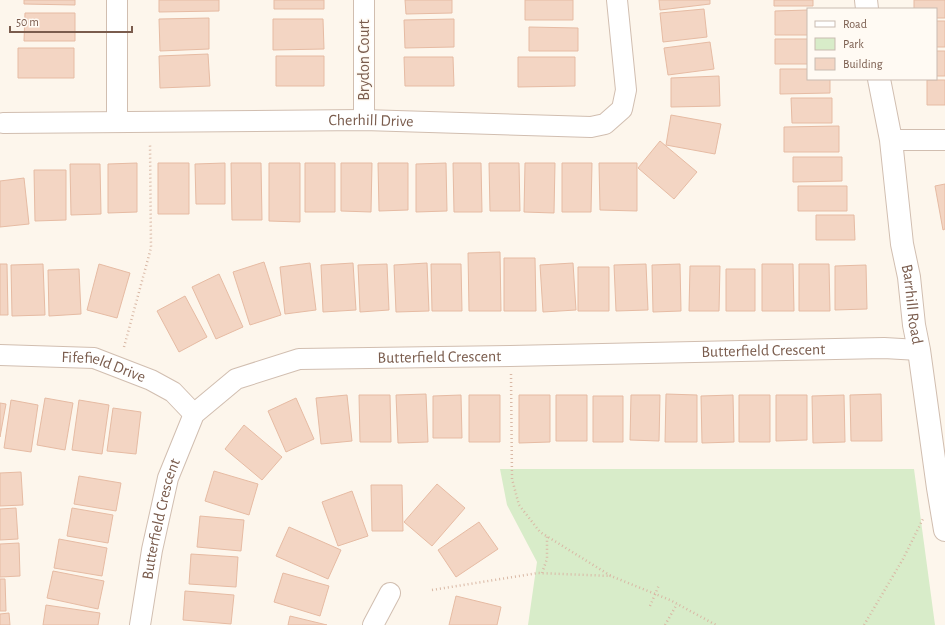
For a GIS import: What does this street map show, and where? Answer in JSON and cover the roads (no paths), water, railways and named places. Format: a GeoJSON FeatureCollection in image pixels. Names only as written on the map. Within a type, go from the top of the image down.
{"type":"FeatureCollection","features":[{"type":"Feature","properties":{"kind":"street"},"geometry":{"type":"LineString","coordinates":[[117,0],[117,122]]}},
{"type":"Feature","properties":{"kind":"street","name":"Brydon Court"},"geometry":{"type":"LineString","coordinates":[[364,0],[364,120]]}},
{"type":"Feature","properties":{"kind":"street","name":"Cherhill Drive"},"geometry":{"type":"LineString","coordinates":[[3,123],[364,120],[591,127],[605,124],[622,109],[626,90],[617,0]]}},
{"type":"Feature","properties":{"kind":"street","name":"Barrhill Road"},"geometry":{"type":"LineString","coordinates":[[879,80],[891,140],[902,244],[910,277],[914,325],[919,350],[945,530]]}},
{"type":"Feature","properties":{"kind":"street"},"geometry":{"type":"LineString","coordinates":[[891,140],[945,140]]}},
{"type":"Feature","properties":{"kind":"street","name":"Butterfield Crescent"},"geometry":{"type":"LineString","coordinates":[[140,625],[152,550],[168,478],[194,414],[236,379],[299,359],[884,348],[919,350]]}},
{"type":"Feature","properties":{"kind":"street","name":"Fifefield Drive"},"geometry":{"type":"LineString","coordinates":[[0,355],[94,358],[151,380],[173,392],[194,414]]}},
{"type":"Feature","properties":{"kind":"street"},"geometry":{"type":"LineString","coordinates":[[373,625],[390,594]]}}]}
